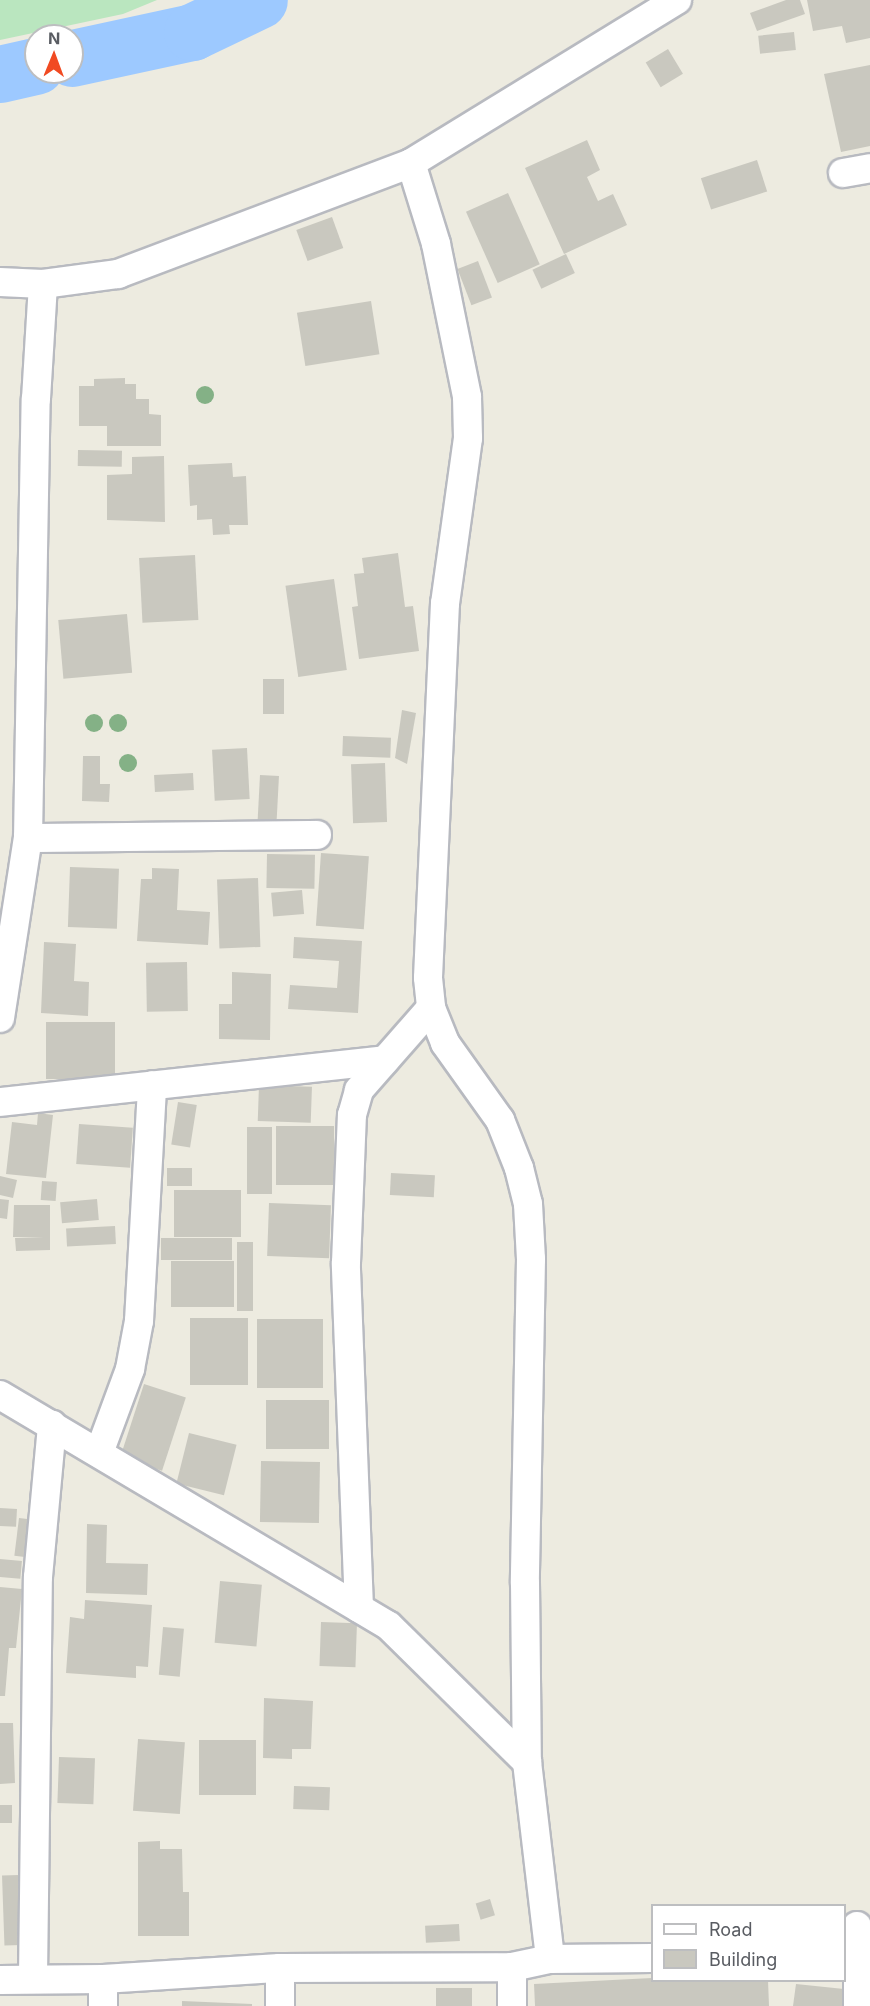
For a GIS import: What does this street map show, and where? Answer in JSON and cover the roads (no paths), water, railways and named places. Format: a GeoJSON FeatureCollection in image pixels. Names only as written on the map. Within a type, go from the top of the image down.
{"type":"FeatureCollection","features":[{"type":"Feature","properties":{"kind":"street"},"geometry":{"type":"LineString","coordinates":[[0,282],[43,284],[118,274],[411,163],[677,0]]}},
{"type":"Feature","properties":{"kind":"street"},"geometry":{"type":"LineString","coordinates":[[411,163],[436,244],[467,407],[468,438],[445,603],[428,978],[431,1008],[445,1043],[500,1120],[519,1168],[528,1204],[531,1259],[525,1583],[527,1762],[540,1898],[550,1959]]}},
{"type":"Feature","properties":{"kind":"street"},"geometry":{"type":"LineString","coordinates":[[0,1018],[28,838],[36,399],[43,284]]}},
{"type":"Feature","properties":{"kind":"street"},"geometry":{"type":"LineString","coordinates":[[28,838],[317,835]]}},
{"type":"Feature","properties":{"kind":"street"},"geometry":{"type":"LineString","coordinates":[[359,1608],[346,1263],[352,1115],[359,1090],[431,1008]]}},
{"type":"Feature","properties":{"kind":"street"},"geometry":{"type":"LineString","coordinates":[[0,1102],[385,1060]]}},
{"type":"Feature","properties":{"kind":"street"},"geometry":{"type":"LineString","coordinates":[[99,1453],[130,1369],[139,1321],[152,1085]]}},
{"type":"Feature","properties":{"kind":"street"},"geometry":{"type":"LineString","coordinates":[[0,1395],[390,1626],[527,1762]]}},
{"type":"Feature","properties":{"kind":"street"},"geometry":{"type":"LineString","coordinates":[[33,1978],[38,1577],[52,1425]]}},
{"type":"Feature","properties":{"kind":"street"},"geometry":{"type":"LineString","coordinates":[[857,1925],[858,2006]]}},
{"type":"Feature","properties":{"kind":"street"},"geometry":{"type":"LineString","coordinates":[[0,1980],[33,1978],[103,1993],[280,1968],[512,1967],[550,1959],[651,1958]]}},
{"type":"Feature","properties":{"kind":"street"},"geometry":{"type":"LineString","coordinates":[[512,1967],[512,2006]]}},
{"type":"Feature","properties":{"kind":"street"},"geometry":{"type":"LineString","coordinates":[[280,1968],[280,2006]]}},
{"type":"Feature","properties":{"kind":"waterway"},"geometry":{"type":"LineString","coordinates":[[84,55],[192,32],[259,0]]}},
{"type":"Feature","properties":{"kind":"waterway"},"geometry":{"type":"LineString","coordinates":[[0,74],[24,69]]}}]}
